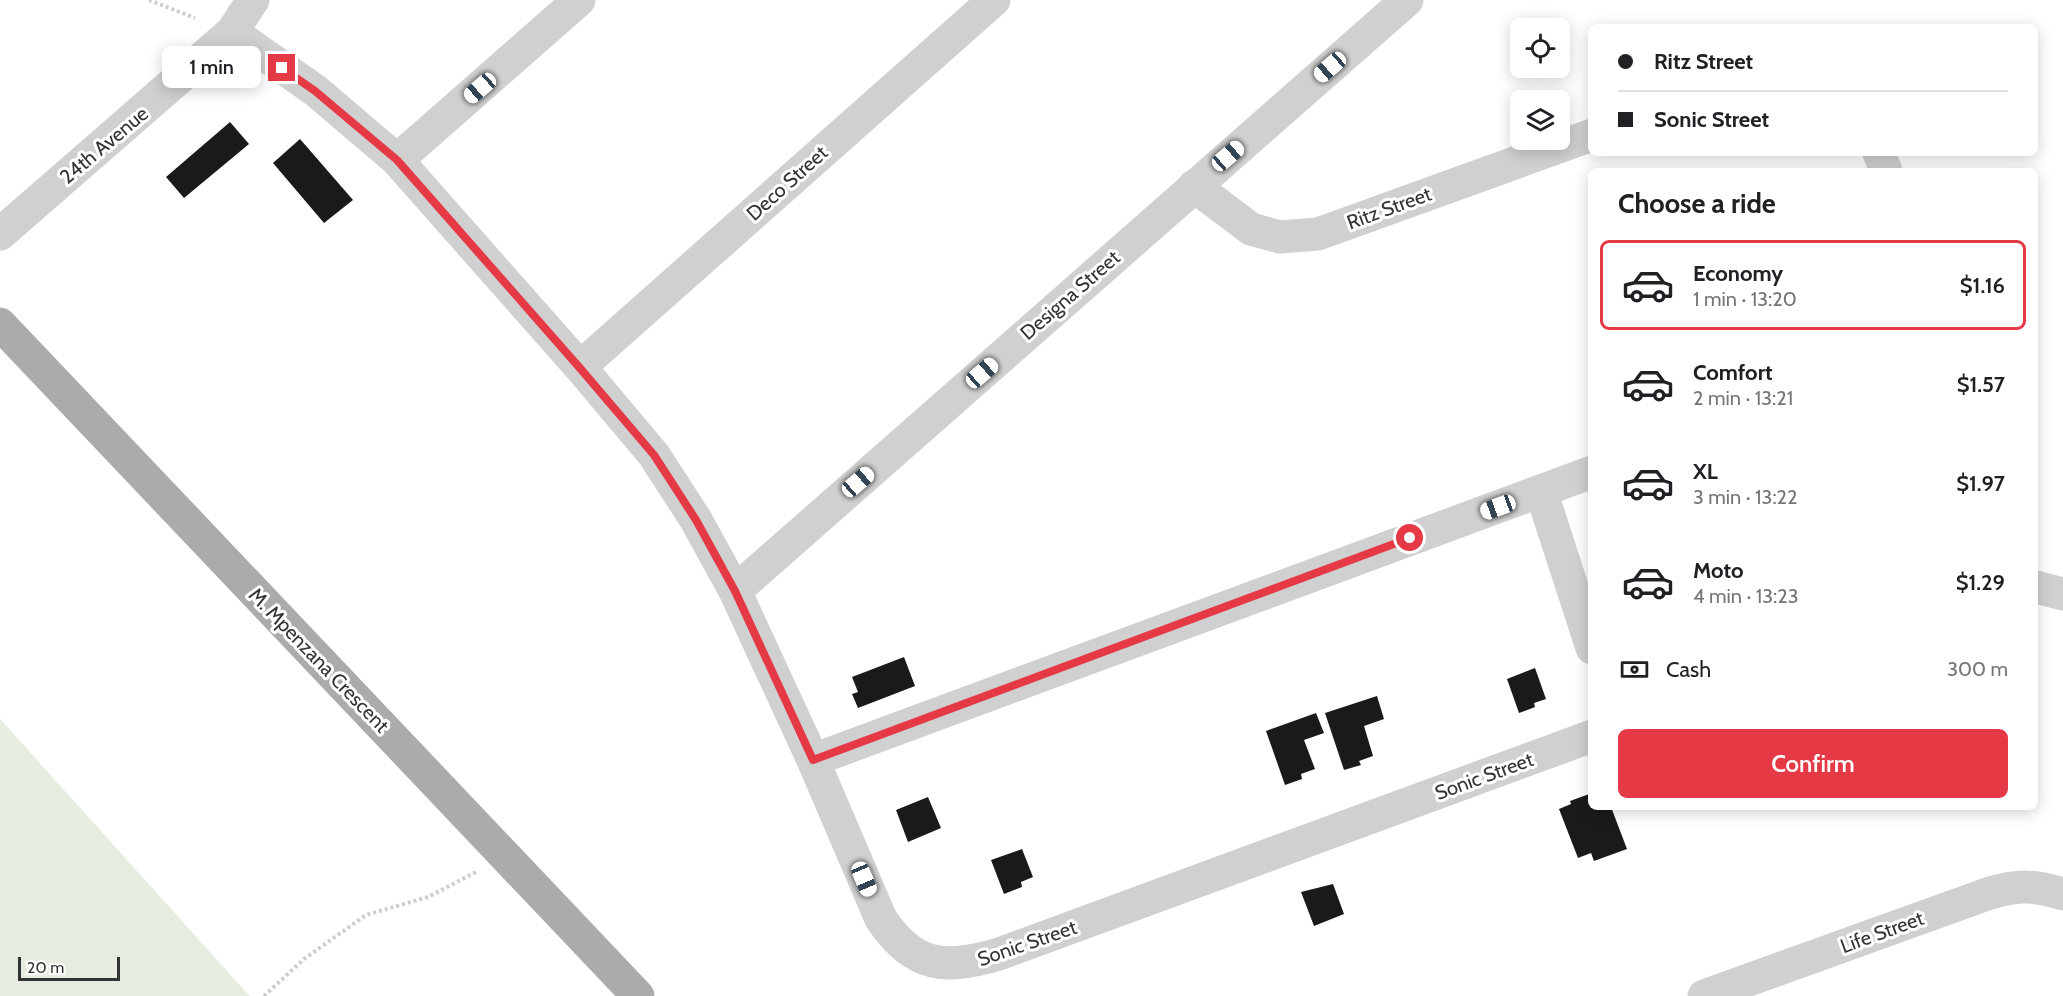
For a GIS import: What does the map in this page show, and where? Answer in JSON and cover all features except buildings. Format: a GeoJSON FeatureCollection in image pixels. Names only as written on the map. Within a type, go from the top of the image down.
{"type":"FeatureCollection","features":[{"type":"Feature","properties":{"kind":"main road","name":"M. Mpenzana Crescent"},"geometry":{"type":"LineString","coordinates":[[0,324],[638,996]]}},
{"type":"Feature","properties":{"kind":"street","name":"24th Avenue"},"geometry":{"type":"LineString","coordinates":[[0,234],[232,32],[253,0]]}},
{"type":"Feature","properties":{"kind":"street"},"geometry":{"type":"LineString","coordinates":[[397,160],[579,0]]}},
{"type":"Feature","properties":{"kind":"street","name":"Deco Street"},"geometry":{"type":"LineString","coordinates":[[579,367],[994,0]]}},
{"type":"Feature","properties":{"kind":"street","name":"Designa Street"},"geometry":{"type":"LineString","coordinates":[[735,591],[1407,0]]}},
{"type":"Feature","properties":{"kind":"street","name":"Sonic Street"},"geometry":{"type":"LineString","coordinates":[[232,32],[315,91],[397,160],[654,455],[696,520],[735,591],[813,760],[881,919],[894,938],[922,959],[950,964],[969,963],[999,954],[1588,737]]}},
{"type":"Feature","properties":{"kind":"street","name":"Ritz Street"},"geometry":{"type":"LineString","coordinates":[[1194,186],[1251,228],[1280,237],[1318,234],[1588,136]]}},
{"type":"Feature","properties":{"kind":"street"},"geometry":{"type":"LineString","coordinates":[[813,760],[1588,473]]}},
{"type":"Feature","properties":{"kind":"street"},"geometry":{"type":"LineString","coordinates":[[1541,490],[1588,636]]}},
{"type":"Feature","properties":{"kind":"street"},"geometry":{"type":"LineString","coordinates":[[2038,588],[2063,594]]}},
{"type":"Feature","properties":{"kind":"street","name":"Life Street"},"geometry":{"type":"LineString","coordinates":[[1704,996],[1990,892],[2017,886],[2042,887],[2063,894]]}},
{"type":"Feature","properties":{"kind":"path"},"geometry":{"type":"LineString","coordinates":[[149,0],[232,32]]}},
{"type":"Feature","properties":{"kind":"path"},"geometry":{"type":"LineString","coordinates":[[264,996],[304,959],[366,915],[428,897],[505,856]]}},
{"type":"Feature","properties":{"kind":"shaded area"},"geometry":{"type":"Polygon","coordinates":[[[0,719],[244,990],[250,996],[0,996],[0,719]]]}},
{"type":"Feature","properties":{"kind":"route"},"geometry":{"type":"LineString","coordinates":[[282,68],[315,91],[397,160],[654,455],[696,520],[735,591],[813,760],[1410,538]]}}]}
